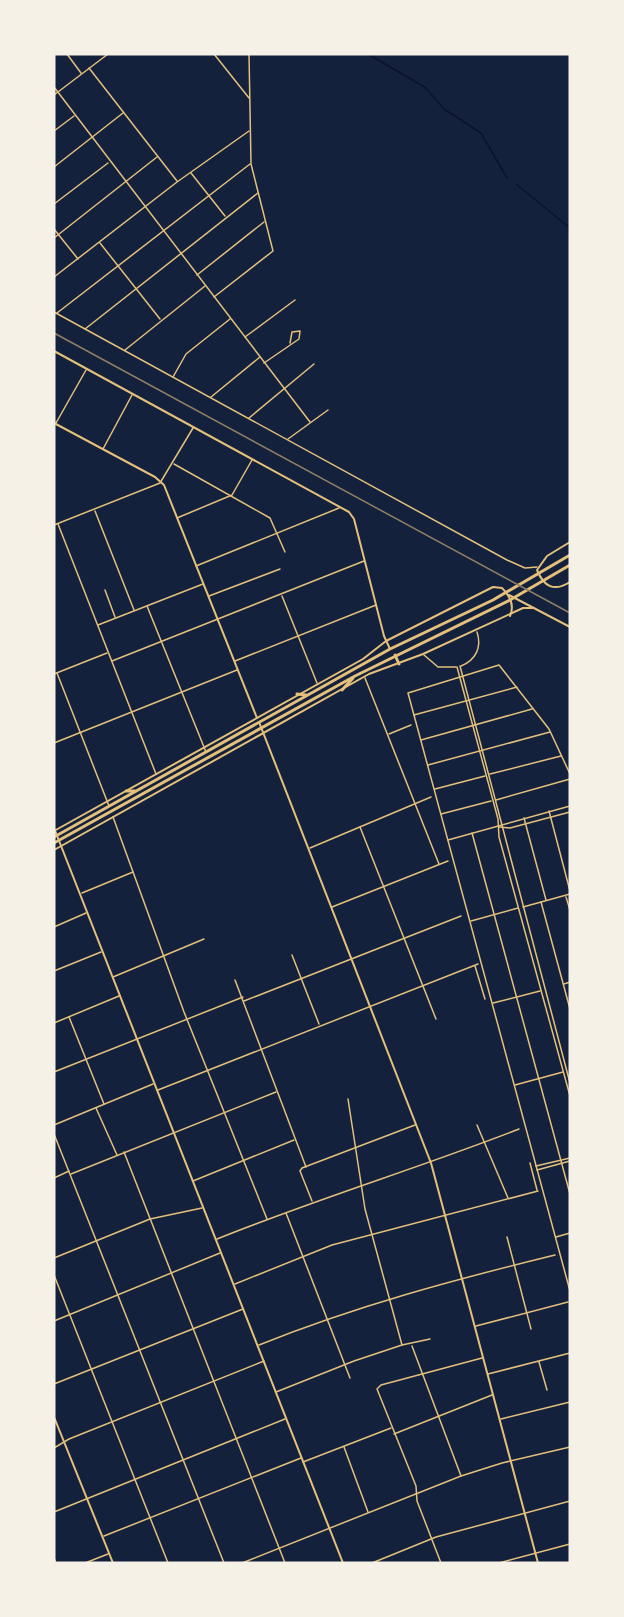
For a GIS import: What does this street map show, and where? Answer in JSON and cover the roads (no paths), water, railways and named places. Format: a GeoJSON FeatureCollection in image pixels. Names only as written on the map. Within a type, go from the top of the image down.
{"type":"FeatureCollection","features":[{"type":"Feature","properties":{"kind":"main road"},"geometry":{"type":"LineString","coordinates":[[54,351],[349,512],[354,519],[390,649]]}},
{"type":"Feature","properties":{"kind":"main road"},"geometry":{"type":"LineString","coordinates":[[55,423],[162,482],[309,848],[431,1163],[538,1563]]}},
{"type":"Feature","properties":{"kind":"main road"},"geometry":{"type":"LineString","coordinates":[[570,542],[547,556],[537,567],[539,575],[549,587],[558,588],[570,582]]}},
{"type":"Feature","properties":{"kind":"main road"},"geometry":{"type":"LineString","coordinates":[[56,836],[390,649],[493,600],[570,555]]}},
{"type":"Feature","properties":{"kind":"main road"},"geometry":{"type":"LineString","coordinates":[[54,843],[395,654],[493,609],[570,565]]}},
{"type":"Feature","properties":{"kind":"main road"},"geometry":{"type":"LineString","coordinates":[[343,1563],[54,830],[367,656],[386,640],[493,587],[502,588],[507,593],[570,627]]}},
{"type":"Feature","properties":{"kind":"main road"},"geometry":{"type":"LineString","coordinates":[[507,593],[512,603],[510,616]]}},
{"type":"Feature","properties":{"kind":"main road"},"geometry":{"type":"LineString","coordinates":[[54,850],[365,677],[476,631],[523,608],[534,608]]}},
{"type":"Feature","properties":{"kind":"main road"},"geometry":{"type":"LineString","coordinates":[[395,654],[399,664]]}},
{"type":"Feature","properties":{"kind":"main road"},"geometry":{"type":"LineString","coordinates":[[342,690],[355,676]]}},
{"type":"Feature","properties":{"kind":"main road"},"geometry":{"type":"LineString","coordinates":[[297,694],[308,695]]}},
{"type":"Feature","properties":{"kind":"main road"},"geometry":{"type":"LineString","coordinates":[[126,791],[137,791]]}},
{"type":"Feature","properties":{"kind":"main road"},"geometry":{"type":"LineString","coordinates":[[54,1417],[113,1563]]}},
{"type":"Feature","properties":{"kind":"street"},"geometry":{"type":"LineString","coordinates":[[67,54],[82,74]]}},
{"type":"Feature","properties":{"kind":"street"},"geometry":{"type":"LineString","coordinates":[[54,95],[108,54]]}},
{"type":"Feature","properties":{"kind":"street"},"geometry":{"type":"LineString","coordinates":[[214,54],[249,98]]}},
{"type":"Feature","properties":{"kind":"street"},"geometry":{"type":"LineString","coordinates":[[213,298],[273,252],[251,164],[249,54]]}},
{"type":"Feature","properties":{"kind":"street"},"geometry":{"type":"LineString","coordinates":[[89,68],[177,182]]}},
{"type":"Feature","properties":{"kind":"street"},"geometry":{"type":"LineString","coordinates":[[54,87],[109,162],[310,422]]}},
{"type":"Feature","properties":{"kind":"street"},"geometry":{"type":"LineString","coordinates":[[54,167],[124,113]]}},
{"type":"Feature","properties":{"kind":"street"},"geometry":{"type":"LineString","coordinates":[[54,131],[74,116]]}},
{"type":"Feature","properties":{"kind":"street"},"geometry":{"type":"LineString","coordinates":[[54,278],[177,182],[249,131]]}},
{"type":"Feature","properties":{"kind":"street"},"geometry":{"type":"LineString","coordinates":[[54,238],[158,157]]}},
{"type":"Feature","properties":{"kind":"street"},"geometry":{"type":"LineString","coordinates":[[54,204],[109,162]]}},
{"type":"Feature","properties":{"kind":"street"},"geometry":{"type":"LineString","coordinates":[[251,164],[55,313],[522,567],[537,567]]}},
{"type":"Feature","properties":{"kind":"street"},"geometry":{"type":"LineString","coordinates":[[191,172],[226,218]]}},
{"type":"Feature","properties":{"kind":"street"},"geometry":{"type":"LineString","coordinates":[[85,329],[258,193]]}},
{"type":"Feature","properties":{"kind":"street"},"geometry":{"type":"LineString","coordinates":[[197,275],[265,222]]}},
{"type":"Feature","properties":{"kind":"street"},"geometry":{"type":"LineString","coordinates":[[54,229],[78,259]]}},
{"type":"Feature","properties":{"kind":"street"},"geometry":{"type":"LineString","coordinates":[[99,242],[161,321]]}},
{"type":"Feature","properties":{"kind":"street"},"geometry":{"type":"LineString","coordinates":[[124,351],[205,286]]}},
{"type":"Feature","properties":{"kind":"street"},"geometry":{"type":"LineString","coordinates":[[244,337],[295,300]]}},
{"type":"Feature","properties":{"kind":"street"},"geometry":{"type":"LineString","coordinates":[[173,378],[186,354],[230,319]]}},
{"type":"Feature","properties":{"kind":"street"},"geometry":{"type":"LineString","coordinates":[[264,363],[299,339],[300,331],[292,332],[290,343]]}},
{"type":"Feature","properties":{"kind":"street"},"geometry":{"type":"LineString","coordinates":[[211,398],[260,357]]}},
{"type":"Feature","properties":{"kind":"street"},"geometry":{"type":"LineString","coordinates":[[249,419],[314,364]]}},
{"type":"Feature","properties":{"kind":"street"},"geometry":{"type":"LineString","coordinates":[[55,423],[86,369]]}},
{"type":"Feature","properties":{"kind":"street"},"geometry":{"type":"LineString","coordinates":[[103,449],[133,395]]}},
{"type":"Feature","properties":{"kind":"street"},"geometry":{"type":"LineString","coordinates":[[288,440],[328,410]]}},
{"type":"Feature","properties":{"kind":"street"},"geometry":{"type":"LineString","coordinates":[[54,525],[162,482],[193,427]]}},
{"type":"Feature","properties":{"kind":"street"},"geometry":{"type":"LineString","coordinates":[[177,518],[232,495],[253,459]]}},
{"type":"Feature","properties":{"kind":"street"},"geometry":{"type":"LineString","coordinates":[[173,463],[270,518],[285,552]]}},
{"type":"Feature","properties":{"kind":"street"},"geometry":{"type":"LineString","coordinates":[[196,566],[339,507]]}},
{"type":"Feature","properties":{"kind":"street"},"geometry":{"type":"LineString","coordinates":[[94,510],[134,611]]}},
{"type":"Feature","properties":{"kind":"street"},"geometry":{"type":"LineString","coordinates":[[58,524],[158,779]]}},
{"type":"Feature","properties":{"kind":"street"},"geometry":{"type":"LineString","coordinates":[[111,662],[364,561]]}},
{"type":"Feature","properties":{"kind":"street"},"geometry":{"type":"LineString","coordinates":[[209,596],[280,569]]}},
{"type":"Feature","properties":{"kind":"street"},"geometry":{"type":"LineString","coordinates":[[98,626],[203,583]]}},
{"type":"Feature","properties":{"kind":"street"},"geometry":{"type":"LineString","coordinates":[[105,590],[116,618]]}},
{"type":"Feature","properties":{"kind":"street"},"geometry":{"type":"LineString","coordinates":[[281,595],[318,683]]}},
{"type":"Feature","properties":{"kind":"street"},"geometry":{"type":"LineString","coordinates":[[234,661],[376,604]]}},
{"type":"Feature","properties":{"kind":"street"},"geometry":{"type":"LineString","coordinates":[[147,606],[206,752]]}},
{"type":"Feature","properties":{"kind":"street"},"geometry":{"type":"LineString","coordinates":[[423,654],[438,667],[459,667],[469,662],[478,651],[476,631]]}},
{"type":"Feature","properties":{"kind":"street"},"geometry":{"type":"LineString","coordinates":[[108,652],[55,673],[110,806]]}},
{"type":"Feature","properties":{"kind":"street"},"geometry":{"type":"LineString","coordinates":[[570,774],[550,732],[499,665],[408,693],[570,1291]]}},
{"type":"Feature","properties":{"kind":"street"},"geometry":{"type":"LineString","coordinates":[[459,667],[502,826],[541,991],[567,1071],[570,1096]]}},
{"type":"Feature","properties":{"kind":"street"},"geometry":{"type":"LineString","coordinates":[[54,742],[238,670]]}},
{"type":"Feature","properties":{"kind":"street"},"geometry":{"type":"LineString","coordinates":[[365,677],[439,864]]}},
{"type":"Feature","properties":{"kind":"street"},"geometry":{"type":"LineString","coordinates":[[414,716],[517,687]]}},
{"type":"Feature","properties":{"kind":"street"},"geometry":{"type":"LineString","coordinates":[[420,740],[533,708]]}},
{"type":"Feature","properties":{"kind":"street"},"geometry":{"type":"LineString","coordinates":[[388,735],[411,725]]}},
{"type":"Feature","properties":{"kind":"street"},"geometry":{"type":"LineString","coordinates":[[427,765],[550,732]]}},
{"type":"Feature","properties":{"kind":"street"},"geometry":{"type":"LineString","coordinates":[[434,789],[562,756]]}},
{"type":"Feature","properties":{"kind":"street"},"geometry":{"type":"LineString","coordinates":[[440,815],[570,779]]}},
{"type":"Feature","properties":{"kind":"street"},"geometry":{"type":"LineString","coordinates":[[309,848],[431,797]]}},
{"type":"Feature","properties":{"kind":"street"},"geometry":{"type":"LineString","coordinates":[[495,800],[498,826],[570,1083]]}},
{"type":"Feature","properties":{"kind":"street"},"geometry":{"type":"LineString","coordinates":[[502,826],[570,806]]}},
{"type":"Feature","properties":{"kind":"street"},"geometry":{"type":"LineString","coordinates":[[470,921],[570,892],[549,811]]}},
{"type":"Feature","properties":{"kind":"street"},"geometry":{"type":"LineString","coordinates":[[447,840],[498,826],[525,824],[570,812]]}},
{"type":"Feature","properties":{"kind":"street"},"geometry":{"type":"LineString","coordinates":[[113,816],[166,956],[187,1019],[267,1219]]}},
{"type":"Feature","properties":{"kind":"street"},"geometry":{"type":"LineString","coordinates":[[524,818],[546,900]]}},
{"type":"Feature","properties":{"kind":"street"},"geometry":{"type":"LineString","coordinates":[[360,827],[436,1019]]}},
{"type":"Feature","properties":{"kind":"street"},"geometry":{"type":"LineString","coordinates":[[472,833],[570,1194]]}},
{"type":"Feature","properties":{"kind":"street"},"geometry":{"type":"LineString","coordinates":[[332,907],[448,861]]}},
{"type":"Feature","properties":{"kind":"street"},"geometry":{"type":"LineString","coordinates":[[80,894],[134,872]]}},
{"type":"Feature","properties":{"kind":"street"},"geometry":{"type":"LineString","coordinates":[[566,895],[570,910]]}},
{"type":"Feature","properties":{"kind":"street"},"geometry":{"type":"LineString","coordinates":[[541,902],[570,1009]]}},
{"type":"Feature","properties":{"kind":"street"},"geometry":{"type":"LineString","coordinates":[[54,927],[87,913]]}},
{"type":"Feature","properties":{"kind":"street"},"geometry":{"type":"LineString","coordinates":[[244,1001],[461,916]]}},
{"type":"Feature","properties":{"kind":"street"},"geometry":{"type":"LineString","coordinates":[[112,977],[204,939]]}},
{"type":"Feature","properties":{"kind":"street"},"geometry":{"type":"LineString","coordinates":[[54,971],[102,952]]}},
{"type":"Feature","properties":{"kind":"street"},"geometry":{"type":"LineString","coordinates":[[292,955],[320,1025]]}},
{"type":"Feature","properties":{"kind":"street"},"geometry":{"type":"LineString","coordinates":[[158,1091],[320,1025],[477,965],[485,999]]}},
{"type":"Feature","properties":{"kind":"street"},"geometry":{"type":"LineString","coordinates":[[236,980],[276,1092],[306,1167]]}},
{"type":"Feature","properties":{"kind":"street"},"geometry":{"type":"LineString","coordinates":[[564,984],[570,982]]}},
{"type":"Feature","properties":{"kind":"street"},"geometry":{"type":"LineString","coordinates":[[492,1003],[541,991]]}},
{"type":"Feature","properties":{"kind":"street"},"geometry":{"type":"LineString","coordinates":[[54,1023],[119,996]]}},
{"type":"Feature","properties":{"kind":"street"},"geometry":{"type":"LineString","coordinates":[[54,1072],[243,997]]}},
{"type":"Feature","properties":{"kind":"street"},"geometry":{"type":"LineString","coordinates":[[69,1017],[104,1104]]}},
{"type":"Feature","properties":{"kind":"street"},"geometry":{"type":"LineString","coordinates":[[514,1085],[567,1071]]}},
{"type":"Feature","properties":{"kind":"street"},"geometry":{"type":"LineString","coordinates":[[54,1125],[155,1084]]}},
{"type":"Feature","properties":{"kind":"street"},"geometry":{"type":"LineString","coordinates":[[54,1178],[276,1092]]}},
{"type":"Feature","properties":{"kind":"street"},"geometry":{"type":"LineString","coordinates":[[348,1099],[372,1234],[402,1345]]}},
{"type":"Feature","properties":{"kind":"street"},"geometry":{"type":"LineString","coordinates":[[96,1107],[117,1155]]}},
{"type":"Feature","properties":{"kind":"street"},"geometry":{"type":"LineString","coordinates":[[312,1202],[300,1172],[306,1167],[417,1125]]}},
{"type":"Feature","properties":{"kind":"street"},"geometry":{"type":"LineString","coordinates":[[477,1125],[508,1198]]}},
{"type":"Feature","properties":{"kind":"street"},"geometry":{"type":"LineString","coordinates":[[216,1240],[312,1202],[431,1163],[519,1129]]}},
{"type":"Feature","properties":{"kind":"street"},"geometry":{"type":"LineString","coordinates":[[54,1134],[224,1563]]}},
{"type":"Feature","properties":{"kind":"street"},"geometry":{"type":"LineString","coordinates":[[193,1181],[295,1140]]}},
{"type":"Feature","properties":{"kind":"street"},"geometry":{"type":"LineString","coordinates":[[124,1152],[285,1563]]}},
{"type":"Feature","properties":{"kind":"street"},"geometry":{"type":"LineString","coordinates":[[536,1168],[570,1158]]}},
{"type":"Feature","properties":{"kind":"street"},"geometry":{"type":"LineString","coordinates":[[536,1168],[570,1161]]}},
{"type":"Feature","properties":{"kind":"street"},"geometry":{"type":"LineString","coordinates":[[234,1284],[332,1245],[538,1191],[530,1163]]}},
{"type":"Feature","properties":{"kind":"street"},"geometry":{"type":"LineString","coordinates":[[54,1258],[150,1219],[203,1208]]}},
{"type":"Feature","properties":{"kind":"street"},"geometry":{"type":"LineString","coordinates":[[285,1212],[350,1378]]}},
{"type":"Feature","properties":{"kind":"street"},"geometry":{"type":"LineString","coordinates":[[556,1237],[570,1233]]}},
{"type":"Feature","properties":{"kind":"street"},"geometry":{"type":"LineString","coordinates":[[507,1237],[531,1329]]}},
{"type":"Feature","properties":{"kind":"street"},"geometry":{"type":"LineString","coordinates":[[54,1321],[221,1252]]}},
{"type":"Feature","properties":{"kind":"street"},"geometry":{"type":"LineString","coordinates":[[258,1346],[327,1317],[389,1298],[555,1255]]}},
{"type":"Feature","properties":{"kind":"street"},"geometry":{"type":"LineString","coordinates":[[54,1275],[168,1563]]}},
{"type":"Feature","properties":{"kind":"street"},"geometry":{"type":"LineString","coordinates":[[475,1326],[568,1302]]}},
{"type":"Feature","properties":{"kind":"street"},"geometry":{"type":"LineString","coordinates":[[54,1384],[243,1309]]}},
{"type":"Feature","properties":{"kind":"street"},"geometry":{"type":"LineString","coordinates":[[276,1392],[402,1345],[411,1345],[430,1339]]}},
{"type":"Feature","properties":{"kind":"street"},"geometry":{"type":"LineString","coordinates":[[411,1345],[461,1476]]}},
{"type":"Feature","properties":{"kind":"street"},"geometry":{"type":"LineString","coordinates":[[488,1374],[570,1353]]}},
{"type":"Feature","properties":{"kind":"street"},"geometry":{"type":"LineString","coordinates":[[441,1563],[377,1389],[381,1385],[483,1357]]}},
{"type":"Feature","properties":{"kind":"street"},"geometry":{"type":"LineString","coordinates":[[54,1448],[160,1402],[264,1361]]}},
{"type":"Feature","properties":{"kind":"street"},"geometry":{"type":"LineString","coordinates":[[539,1361],[547,1390]]}},
{"type":"Feature","properties":{"kind":"street"},"geometry":{"type":"LineString","coordinates":[[394,1434],[493,1395]]}},
{"type":"Feature","properties":{"kind":"street"},"geometry":{"type":"LineString","coordinates":[[500,1419],[570,1402]]}},
{"type":"Feature","properties":{"kind":"street"},"geometry":{"type":"LineString","coordinates":[[54,1512],[286,1419]]}},
{"type":"Feature","properties":{"kind":"street"},"geometry":{"type":"LineString","coordinates":[[102,1536],[251,1478],[392,1428]]}},
{"type":"Feature","properties":{"kind":"street"},"geometry":{"type":"LineString","coordinates":[[343,1447],[368,1512]]}},
{"type":"Feature","properties":{"kind":"street"},"geometry":{"type":"LineString","coordinates":[[242,1563],[461,1476],[570,1448]]}},
{"type":"Feature","properties":{"kind":"street"},"geometry":{"type":"LineString","coordinates":[[372,1563],[432,1539],[570,1501]]}},
{"type":"Feature","properties":{"kind":"street"},"geometry":{"type":"LineString","coordinates":[[500,1563],[570,1544]]}},
{"type":"Feature","properties":{"kind":"street"},"geometry":{"type":"LineString","coordinates":[[85,1563],[109,1553]]}},
{"type":"Feature","properties":{"kind":"street"},"geometry":{"type":"LineString","coordinates":[[54,1558],[56,1563]]}},
{"type":"Feature","properties":{"kind":"waterway"},"geometry":{"type":"LineString","coordinates":[[368,54],[426,88],[444,109],[481,133],[507,178]]}},
{"type":"Feature","properties":{"kind":"waterway"},"geometry":{"type":"LineString","coordinates":[[516,184],[570,228]]}},
{"type":"Feature","properties":{"kind":"railway"},"geometry":{"type":"LineString","coordinates":[[54,333],[570,613]]}}]}
